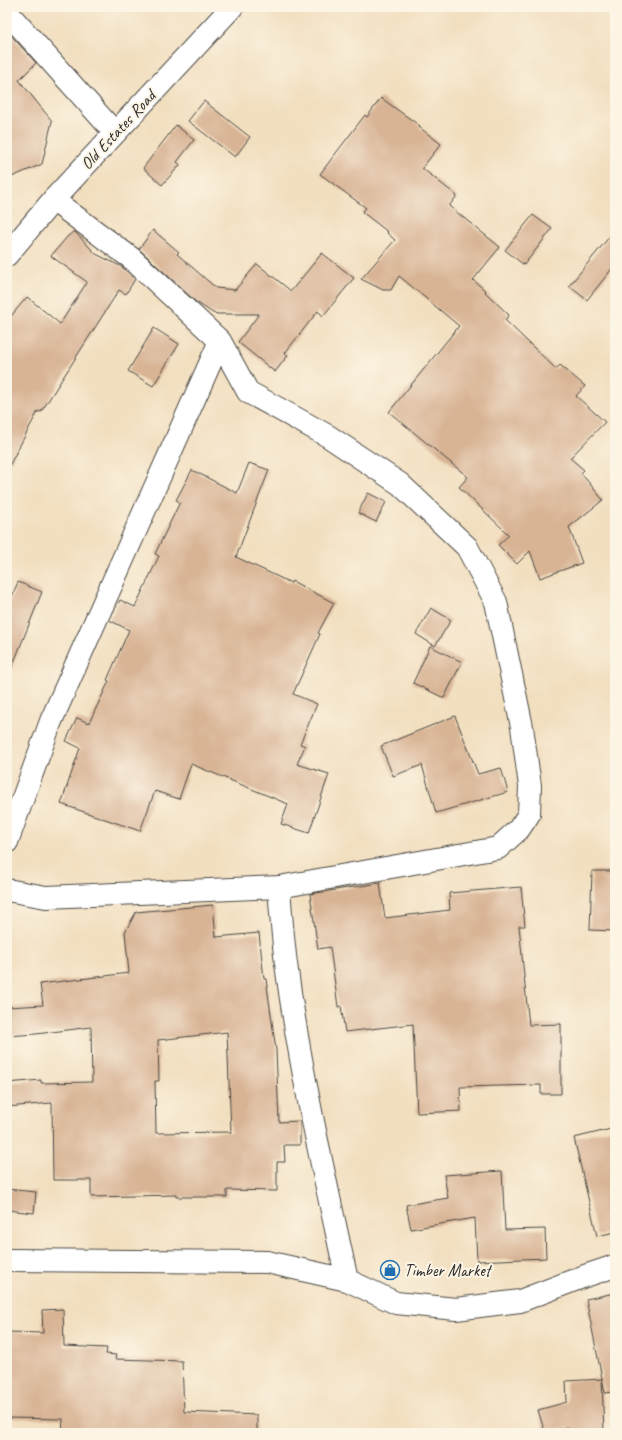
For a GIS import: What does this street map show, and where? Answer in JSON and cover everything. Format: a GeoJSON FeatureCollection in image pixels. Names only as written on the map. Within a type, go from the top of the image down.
{"type":"FeatureCollection","features":[{"type":"Feature","properties":{"kind":"street","name":"Old Estates Road"},"geometry":{"type":"LineString","coordinates":[[7,255],[53,200],[232,7]]}},
{"type":"Feature","properties":{"kind":"street"},"geometry":{"type":"LineString","coordinates":[[7,12],[115,133]]}},
{"type":"Feature","properties":{"kind":"street"},"geometry":{"type":"LineString","coordinates":[[7,890],[46,897],[278,887],[498,848],[519,829],[529,814],[530,786],[522,727],[496,602],[467,547],[400,484],[328,436],[248,392],[220,341],[131,258],[53,200]]}},
{"type":"Feature","properties":{"kind":"street"},"geometry":{"type":"LineString","coordinates":[[7,842],[51,721],[220,341]]}},
{"type":"Feature","properties":{"kind":"street"},"geometry":{"type":"LineString","coordinates":[[278,887],[287,970],[302,1064],[347,1280]]}},
{"type":"Feature","properties":{"kind":"street"},"geometry":{"type":"LineString","coordinates":[[7,1260],[268,1262],[347,1280],[396,1303],[456,1309],[520,1301],[615,1266]]}},
{"type":"Feature","properties":{"kind":"building"},"geometry":{"type":"Polygon","coordinates":[[[7,31],[36,63],[19,80],[52,121],[42,164],[7,179],[7,31]]]}},
{"type":"Feature","properties":{"kind":"building"},"geometry":{"type":"Polygon","coordinates":[[[381,98],[420,126],[419,127],[441,144],[422,168],[457,196],[449,206],[500,247],[473,280],[509,315],[505,320],[556,369],[560,365],[585,386],[576,396],[605,422],[570,458],[584,470],[581,473],[603,500],[569,527],[582,563],[540,578],[530,551],[517,564],[498,545],[509,535],[459,487],[468,477],[389,412],[459,326],[399,276],[391,290],[383,290],[361,279],[395,240],[387,233],[388,232],[362,212],[366,208],[320,174],[365,115],[367,117],[381,98]]]}},
{"type":"Feature","properties":{"kind":"building"},"geometry":{"type":"Polygon","coordinates":[[[204,101],[250,137],[235,157],[188,121],[204,101]]]}},
{"type":"Feature","properties":{"kind":"building"},"geometry":{"type":"Polygon","coordinates":[[[176,125],[194,140],[177,162],[180,165],[162,185],[143,168],[176,125]]]}},
{"type":"Feature","properties":{"kind":"building"},"geometry":{"type":"Polygon","coordinates":[[[533,215],[552,229],[524,265],[505,250],[533,215]]]}},
{"type":"Feature","properties":{"kind":"building"},"geometry":{"type":"Polygon","coordinates":[[[153,230],[179,252],[177,254],[216,288],[235,290],[257,264],[291,291],[322,253],[354,278],[323,316],[318,311],[285,353],[288,355],[275,372],[238,342],[259,314],[218,314],[213,313],[196,302],[139,249],[153,230]]]}},
{"type":"Feature","properties":{"kind":"building"},"geometry":{"type":"Polygon","coordinates":[[[615,230],[615,265],[587,300],[569,286],[615,230]]]}},
{"type":"Feature","properties":{"kind":"building"},"geometry":{"type":"Polygon","coordinates":[[[74,231],[96,254],[122,267],[135,279],[126,294],[119,290],[41,412],[38,411],[7,470],[7,321],[27,297],[60,324],[87,282],[51,256],[74,231]]]}},
{"type":"Feature","properties":{"kind":"building"},"geometry":{"type":"Polygon","coordinates":[[[154,328],[179,344],[153,386],[128,371],[154,328]]]}},
{"type":"Feature","properties":{"kind":"building"},"geometry":{"type":"Polygon","coordinates":[[[249,463],[269,470],[236,557],[291,583],[292,581],[334,603],[318,633],[320,634],[293,694],[317,704],[300,744],[305,746],[297,764],[329,774],[309,833],[281,824],[288,804],[191,764],[179,799],[155,791],[140,831],[61,804],[80,748],[66,741],[77,718],[89,723],[109,681],[107,680],[129,630],[109,620],[120,600],[135,607],[159,556],[155,554],[180,502],[176,500],[192,470],[237,493],[249,463]]]}},
{"type":"Feature","properties":{"kind":"building"},"geometry":{"type":"Polygon","coordinates":[[[368,493],[386,502],[376,522],[358,513],[368,493]]]}},
{"type":"Feature","properties":{"kind":"building"},"geometry":{"type":"Polygon","coordinates":[[[18,582],[42,592],[8,677],[7,608],[18,582]]]}},
{"type":"Feature","properties":{"kind":"building"},"geometry":{"type":"Polygon","coordinates":[[[431,608],[451,620],[435,646],[416,634],[431,608]]]}},
{"type":"Feature","properties":{"kind":"building"},"geometry":{"type":"Polygon","coordinates":[[[430,646],[462,662],[444,698],[413,683],[430,646]]]}},
{"type":"Feature","properties":{"kind":"building"},"geometry":{"type":"Polygon","coordinates":[[[455,716],[478,774],[501,768],[508,792],[436,813],[422,765],[393,776],[381,746],[455,716]]]}},
{"type":"Feature","properties":{"kind":"building"},"geometry":{"type":"Polygon","coordinates":[[[592,871],[615,871],[615,931],[590,930],[592,871]]]}},
{"type":"Feature","properties":{"kind":"building"},"geometry":{"type":"Polygon","coordinates":[[[380,883],[385,918],[450,910],[449,893],[521,887],[525,926],[519,926],[529,1025],[561,1024],[561,1094],[541,1094],[541,1085],[460,1087],[461,1111],[417,1113],[413,1024],[345,1032],[341,1006],[338,1007],[330,947],[318,949],[310,894],[380,883]]]}},
{"type":"Feature","properties":{"kind":"building"},"geometry":{"type":"Polygon","coordinates":[[[213,905],[216,937],[259,933],[264,979],[266,979],[276,1050],[279,1122],[300,1121],[300,1145],[284,1145],[285,1162],[277,1162],[277,1191],[227,1190],[227,1197],[176,1197],[176,1195],[91,1197],[91,1180],[53,1180],[52,1103],[7,1107],[7,1083],[41,1080],[41,1083],[92,1082],[91,1027],[7,1036],[7,1007],[43,1005],[40,984],[129,973],[125,932],[136,912],[213,905]],[[227,1032],[158,1040],[159,1081],[155,1081],[156,1133],[231,1132],[227,1032]]]}},
{"type":"Feature","properties":{"kind":"building"},"geometry":{"type":"Polygon","coordinates":[[[615,1128],[615,1232],[597,1236],[574,1138],[615,1128]]]}},
{"type":"Feature","properties":{"kind":"building"},"geometry":{"type":"Polygon","coordinates":[[[502,1171],[505,1230],[545,1229],[546,1258],[477,1261],[475,1218],[411,1229],[406,1205],[448,1198],[444,1175],[502,1171]]]}},
{"type":"Feature","properties":{"kind":"building"},"geometry":{"type":"Polygon","coordinates":[[[7,1189],[36,1192],[34,1213],[7,1210],[7,1189]]]}},
{"type":"Feature","properties":{"kind":"building"},"geometry":{"type":"Polygon","coordinates":[[[615,1293],[615,1392],[605,1393],[586,1299],[615,1293]]]}},
{"type":"Feature","properties":{"kind":"building"},"geometry":{"type":"Polygon","coordinates":[[[63,1309],[64,1346],[107,1348],[106,1354],[116,1355],[115,1359],[182,1361],[184,1412],[257,1415],[257,1433],[62,1433],[63,1419],[7,1418],[7,1332],[43,1333],[42,1310],[63,1309]]]}},
{"type":"Feature","properties":{"kind":"building"},"geometry":{"type":"Polygon","coordinates":[[[602,1379],[604,1433],[569,1433],[568,1427],[545,1433],[538,1410],[567,1402],[566,1381],[602,1379]]]}},
{"type":"Feature","properties":{"kind":"place","name":"Timber Market"},"geometry":{"type":"Point","coordinates":[390,1270]}}]}
